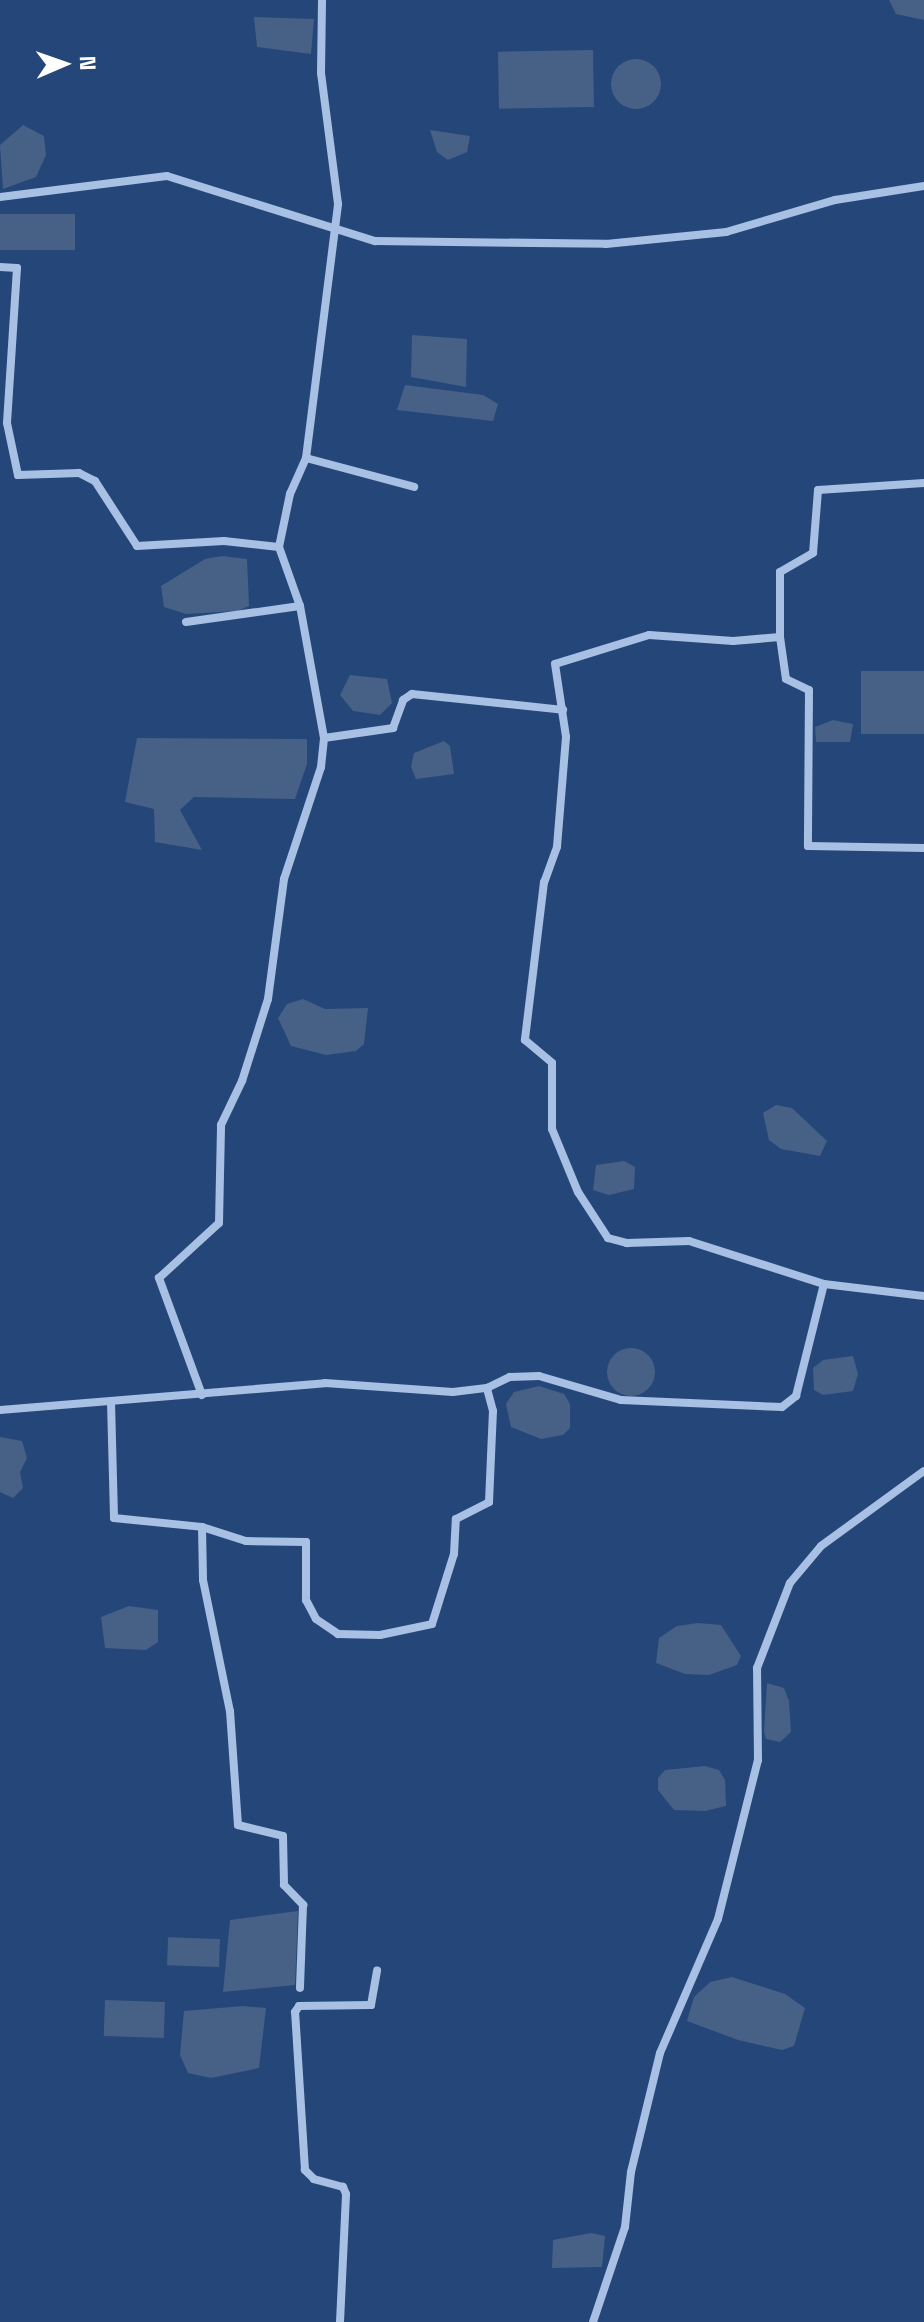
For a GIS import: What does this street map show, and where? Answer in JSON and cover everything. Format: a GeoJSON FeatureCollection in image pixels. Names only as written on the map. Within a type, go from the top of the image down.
{"type":"FeatureCollection","features":[{"type":"Feature","properties":{"kind":"street"},"geometry":{"type":"LineString","coordinates":[[202,1395],[159,1278],[200,1245],[219,1223],[221,1125],[242,1081],[268,999],[284,879],[321,767],[324,738],[300,606],[279,547],[290,494],[306,458],[338,204],[321,73],[322,0]]}},
{"type":"Feature","properties":{"kind":"street"},"geometry":{"type":"LineString","coordinates":[[0,197],[167,176],[375,241],[668,241],[777,220],[835,200],[924,186]]}},
{"type":"Feature","properties":{"kind":"street"},"geometry":{"type":"LineString","coordinates":[[0,267],[17,268],[7,423],[18,475],[79,473],[95,481],[137,546],[224,541],[279,547]]}},
{"type":"Feature","properties":{"kind":"street"},"geometry":{"type":"LineString","coordinates":[[306,458],[414,487]]}},
{"type":"Feature","properties":{"kind":"street"},"geometry":{"type":"LineString","coordinates":[[924,483],[818,490],[813,553],[780,572],[780,637],[786,679],[809,690],[808,846],[924,848]]}},
{"type":"Feature","properties":{"kind":"street"},"geometry":{"type":"LineString","coordinates":[[186,622],[300,606]]}},
{"type":"Feature","properties":{"kind":"street"},"geometry":{"type":"LineString","coordinates":[[780,637],[733,641],[649,635],[557,661],[563,710],[557,847],[544,882],[525,1040],[552,1063],[552,1129],[578,1192],[608,1238],[627,1243],[689,1241],[824,1284],[924,1296]]}},
{"type":"Feature","properties":{"kind":"street"},"geometry":{"type":"LineString","coordinates":[[324,738],[393,728],[403,700],[412,694],[563,710]]}},
{"type":"Feature","properties":{"kind":"street"},"geometry":{"type":"LineString","coordinates":[[0,1410],[325,1383],[388,1390],[487,1388],[510,1377],[539,1376],[621,1400],[756,1409],[791,1404],[824,1284]]}},
{"type":"Feature","properties":{"kind":"street"},"geometry":{"type":"LineString","coordinates":[[111,1402],[114,1518],[202,1527],[246,1541],[306,1542],[306,1600],[316,1619],[338,1634],[380,1635],[432,1624],[454,1554],[456,1519],[489,1502],[493,1411],[487,1388]]}},
{"type":"Feature","properties":{"kind":"street"},"geometry":{"type":"LineString","coordinates":[[593,2322],[625,2227],[631,2172],[660,2053],[718,1919],[758,1760],[757,1668],[790,1583],[832,1537],[924,1471]]}},
{"type":"Feature","properties":{"kind":"street"},"geometry":{"type":"LineString","coordinates":[[202,1527],[203,1580],[230,1711],[238,1825],[283,1836],[284,1885],[303,1905],[300,1988]]}},
{"type":"Feature","properties":{"kind":"street"},"geometry":{"type":"LineString","coordinates":[[340,2322],[346,2194],[343,2187],[314,2179],[305,2170],[295,2012],[299,2006],[371,2005],[377,1971]]}},
{"type":"Feature","properties":{"kind":"water"},"geometry":{"type":"Polygon","coordinates":[[[889,0],[924,0],[924,20],[896,14],[889,0]]]}},
{"type":"Feature","properties":{"kind":"water"},"geometry":{"type":"Polygon","coordinates":[[[254,17],[314,19],[311,54],[257,47],[254,17]]]}},
{"type":"Feature","properties":{"kind":"water"},"geometry":{"type":"Polygon","coordinates":[[[593,50],[594,107],[499,109],[498,52],[593,50]]]}},
{"type":"Feature","properties":{"kind":"water"},"geometry":{"type":"Polygon","coordinates":[[[636,59],[654,66],[661,84],[654,102],[636,109],[618,102],[611,84],[618,66],[636,59]]]}},
{"type":"Feature","properties":{"kind":"water"},"geometry":{"type":"Polygon","coordinates":[[[23,125],[44,136],[46,155],[36,177],[3,189],[0,145],[23,125]]]}},
{"type":"Feature","properties":{"kind":"water"},"geometry":{"type":"Polygon","coordinates":[[[430,130],[470,136],[467,152],[448,160],[437,152],[430,130]]]}},
{"type":"Feature","properties":{"kind":"water"},"geometry":{"type":"Polygon","coordinates":[[[0,214],[75,214],[75,250],[0,250],[0,214]]]}},
{"type":"Feature","properties":{"kind":"water"},"geometry":{"type":"Polygon","coordinates":[[[412,335],[467,339],[466,387],[411,377],[412,335]]]}},
{"type":"Feature","properties":{"kind":"water"},"geometry":{"type":"Polygon","coordinates":[[[405,385],[483,395],[498,404],[493,421],[397,410],[405,385]]]}},
{"type":"Feature","properties":{"kind":"water"},"geometry":{"type":"Polygon","coordinates":[[[222,556],[247,559],[249,606],[238,611],[186,614],[164,607],[161,586],[205,559],[222,556]]]}},
{"type":"Feature","properties":{"kind":"water"},"geometry":{"type":"Polygon","coordinates":[[[861,671],[924,671],[924,734],[861,734],[861,671]]]}},
{"type":"Feature","properties":{"kind":"water"},"geometry":{"type":"Polygon","coordinates":[[[350,675],[387,679],[392,703],[380,715],[353,711],[340,695],[350,675]]]}},
{"type":"Feature","properties":{"kind":"water"},"geometry":{"type":"Polygon","coordinates":[[[833,720],[853,724],[850,742],[816,742],[815,727],[833,720]]]}},
{"type":"Feature","properties":{"kind":"water"},"geometry":{"type":"Polygon","coordinates":[[[137,738],[307,739],[307,764],[295,799],[194,797],[180,810],[202,850],[155,842],[154,809],[125,802],[137,738]]]}},
{"type":"Feature","properties":{"kind":"water"},"geometry":{"type":"Polygon","coordinates":[[[444,741],[450,746],[454,774],[416,779],[411,767],[414,753],[444,741]]]}},
{"type":"Feature","properties":{"kind":"water"},"geometry":{"type":"Polygon","coordinates":[[[303,999],[325,1009],[368,1008],[364,1044],[356,1051],[326,1055],[291,1046],[278,1018],[287,1004],[303,999]]]}},
{"type":"Feature","properties":{"kind":"water"},"geometry":{"type":"Polygon","coordinates":[[[776,1105],[792,1108],[827,1141],[820,1156],[781,1149],[769,1140],[763,1113],[776,1105]]]}},
{"type":"Feature","properties":{"kind":"water"},"geometry":{"type":"Polygon","coordinates":[[[624,1161],[635,1167],[634,1189],[609,1195],[593,1190],[596,1165],[624,1161]]]}},
{"type":"Feature","properties":{"kind":"water"},"geometry":{"type":"Polygon","coordinates":[[[631,1348],[648,1355],[655,1372],[648,1389],[631,1396],[614,1389],[607,1372],[614,1355],[631,1348]]]}},
{"type":"Feature","properties":{"kind":"water"},"geometry":{"type":"Polygon","coordinates":[[[853,1356],[858,1374],[853,1391],[823,1395],[814,1390],[813,1368],[823,1360],[853,1356]]]}},
{"type":"Feature","properties":{"kind":"water"},"geometry":{"type":"Polygon","coordinates":[[[539,1386],[564,1394],[570,1404],[570,1428],[563,1435],[541,1439],[511,1427],[506,1404],[514,1392],[539,1386]]]}},
{"type":"Feature","properties":{"kind":"water"},"geometry":{"type":"Polygon","coordinates":[[[0,1437],[22,1441],[27,1458],[20,1472],[23,1488],[13,1498],[0,1492],[0,1437]]]}},
{"type":"Feature","properties":{"kind":"water"},"geometry":{"type":"Polygon","coordinates":[[[129,1606],[158,1610],[158,1642],[146,1650],[105,1648],[101,1617],[129,1606]]]}},
{"type":"Feature","properties":{"kind":"water"},"geometry":{"type":"Polygon","coordinates":[[[698,1623],[721,1625],[741,1656],[737,1665],[709,1675],[685,1674],[656,1663],[659,1638],[677,1626],[698,1623]]]}},
{"type":"Feature","properties":{"kind":"water"},"geometry":{"type":"Polygon","coordinates":[[[767,1683],[784,1688],[789,1701],[791,1732],[780,1742],[766,1739],[764,1731],[767,1683]]]}},
{"type":"Feature","properties":{"kind":"water"},"geometry":{"type":"Polygon","coordinates":[[[705,1766],[719,1770],[725,1780],[726,1806],[705,1811],[674,1810],[658,1790],[658,1778],[665,1770],[705,1766]]]}},
{"type":"Feature","properties":{"kind":"water"},"geometry":{"type":"Polygon","coordinates":[[[298,1911],[295,1985],[223,1992],[230,1920],[298,1911]]]}},
{"type":"Feature","properties":{"kind":"water"},"geometry":{"type":"Polygon","coordinates":[[[168,1937],[220,1939],[219,1967],[167,1965],[168,1937]]]}},
{"type":"Feature","properties":{"kind":"water"},"geometry":{"type":"Polygon","coordinates":[[[732,1977],[785,1994],[805,2008],[794,2046],[782,2050],[738,2040],[687,2021],[694,1997],[710,1982],[732,1977]]]}},
{"type":"Feature","properties":{"kind":"water"},"geometry":{"type":"Polygon","coordinates":[[[105,2000],[165,2002],[164,2038],[104,2036],[105,2000]]]}},
{"type":"Feature","properties":{"kind":"water"},"geometry":{"type":"Polygon","coordinates":[[[243,2006],[266,2008],[259,2068],[211,2078],[188,2073],[180,2055],[184,2011],[243,2006]]]}},
{"type":"Feature","properties":{"kind":"water"},"geometry":{"type":"Polygon","coordinates":[[[591,2233],[605,2236],[602,2267],[552,2268],[553,2240],[591,2233]]]}}]}
